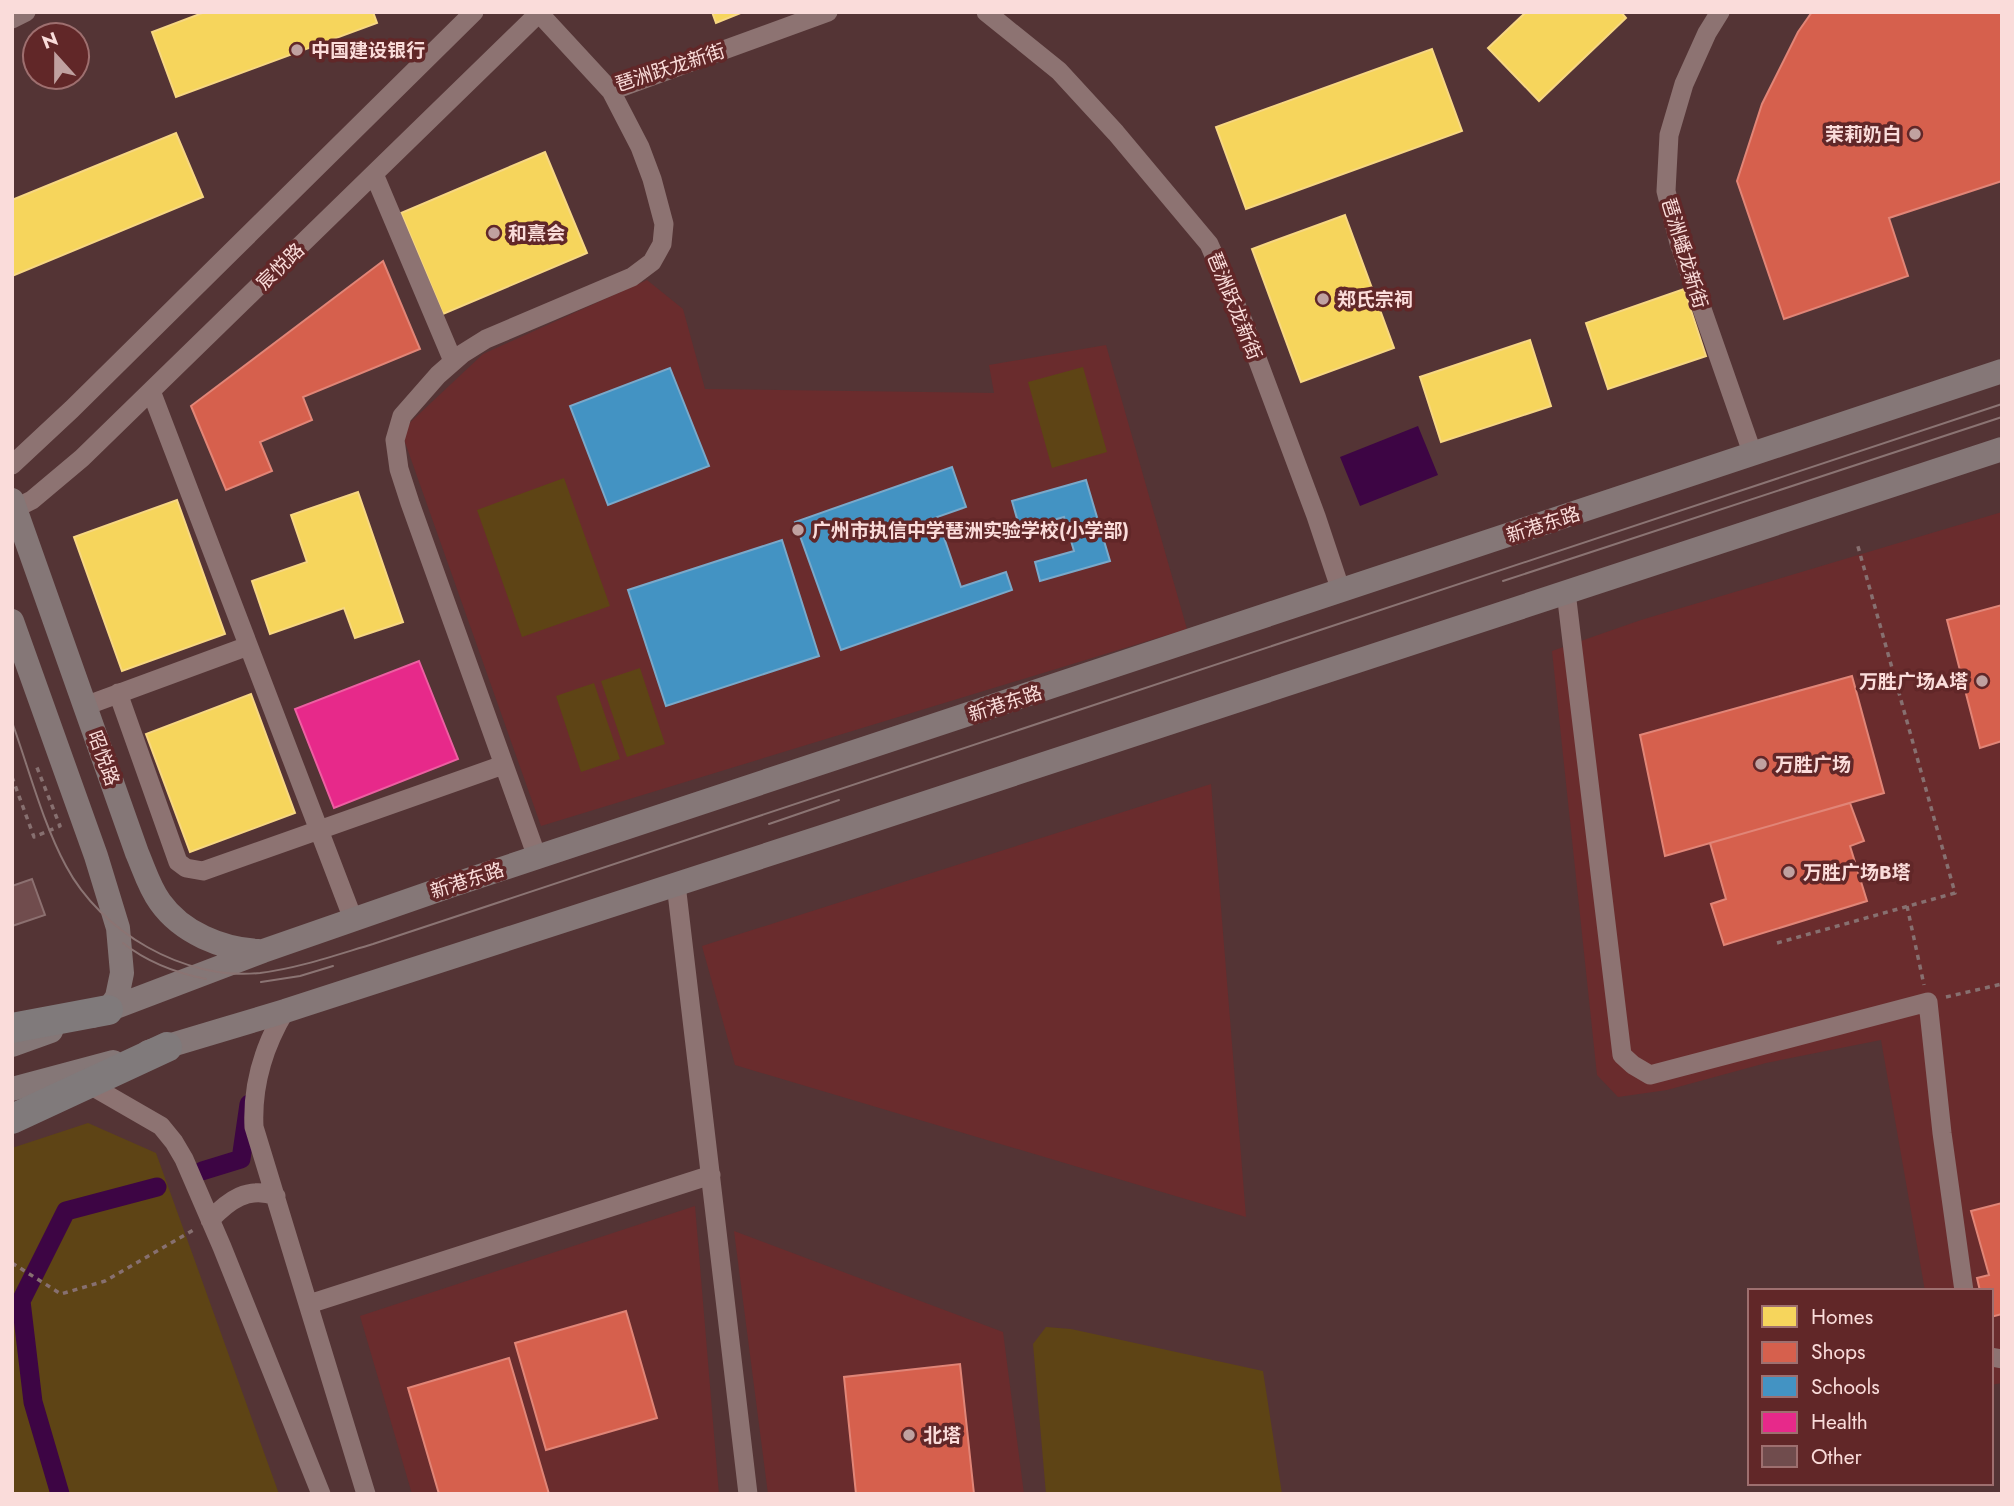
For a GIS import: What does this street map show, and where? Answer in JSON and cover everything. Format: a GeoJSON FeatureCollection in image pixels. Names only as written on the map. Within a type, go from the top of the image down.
{"type":"FeatureCollection","features":[{"type":"Feature","properties":{"kind":"highway"},"geometry":{"type":"LineString","coordinates":[[12,1028],[108,1010]]}},
{"type":"Feature","properties":{"kind":"highway"},"geometry":{"type":"LineString","coordinates":[[12,1110],[80,1080],[167,1047]]}},
{"type":"Feature","properties":{"kind":"highway"},"geometry":{"type":"LineString","coordinates":[[12,1119],[80,1080]]}},
{"type":"Feature","properties":{"kind":"main road","name":"新港东路"},"geometry":{"type":"LineString","coordinates":[[12,1045],[353,919],[2002,371]]}},
{"type":"Feature","properties":{"kind":"main road"},"geometry":{"type":"LineString","coordinates":[[167,1047],[676,884],[2002,449]]}},
{"type":"Feature","properties":{"kind":"main road","name":"昭悦路"},"geometry":{"type":"LineString","coordinates":[[13,507],[146,877],[161,904],[188,929],[215,942],[239,950],[263,951]]}},
{"type":"Feature","properties":{"kind":"main road"},"geometry":{"type":"LineString","coordinates":[[12,621],[115,917],[122,973],[117,997],[108,1010]]}},
{"type":"Feature","properties":{"kind":"main road"},"geometry":{"type":"LineString","coordinates":[[12,1089],[80,1080]]}},
{"type":"Feature","properties":{"kind":"street"},"geometry":{"type":"LineString","coordinates":[[12,19],[26,12]]}},
{"type":"Feature","properties":{"kind":"street"},"geometry":{"type":"LineString","coordinates":[[12,464],[72,409],[474,12]]}},
{"type":"Feature","properties":{"kind":"street","name":"琶洲跃龙新街"},"geometry":{"type":"LineString","coordinates":[[539,13],[611,91],[828,12]]}},
{"type":"Feature","properties":{"kind":"street","name":"琶洲跃龙新街"},"geometry":{"type":"LineString","coordinates":[[986,12],[1059,71],[1116,133],[1209,244],[1243,321],[1316,516],[1341,592]]}},
{"type":"Feature","properties":{"kind":"street","name":"琶洲蟠龙新街"},"geometry":{"type":"LineString","coordinates":[[1720,12],[1707,33],[1684,84],[1669,135],[1666,191],[1679,243],[1753,455]]}},
{"type":"Feature","properties":{"kind":"street","name":"宸悦路"},"geometry":{"type":"LineString","coordinates":[[13,507],[42,492],[72,467],[539,13]]}},
{"type":"Feature","properties":{"kind":"street"},"geometry":{"type":"LineString","coordinates":[[537,857],[410,503],[397,459],[395,440],[402,416],[453,361],[486,340],[632,277],[652,262],[662,244],[664,224],[659,201],[640,147],[611,91]]}},
{"type":"Feature","properties":{"kind":"street"},"geometry":{"type":"LineString","coordinates":[[374,174],[453,361]]}},
{"type":"Feature","properties":{"kind":"street"},"geometry":{"type":"LineString","coordinates":[[151,391],[353,919]]}},
{"type":"Feature","properties":{"kind":"street"},"geometry":{"type":"LineString","coordinates":[[1566,592],[1622,1055],[1650,1075],[1928,1002],[1942,1133],[1964,1289]]}},
{"type":"Feature","properties":{"kind":"street"},"geometry":{"type":"LineString","coordinates":[[85,706],[248,646]]}},
{"type":"Feature","properties":{"kind":"street"},"geometry":{"type":"LineString","coordinates":[[118,693],[178,862],[187,868],[203,872],[503,765]]}},
{"type":"Feature","properties":{"kind":"street"},"geometry":{"type":"LineString","coordinates":[[676,884],[748,1494]]}},
{"type":"Feature","properties":{"kind":"street"},"geometry":{"type":"LineString","coordinates":[[285,1011],[266,1046],[253,1105],[254,1127],[366,1494]]}},
{"type":"Feature","properties":{"kind":"street"},"geometry":{"type":"LineString","coordinates":[[80,1080],[161,1126],[184,1159],[321,1494]]}},
{"type":"Feature","properties":{"kind":"street"},"geometry":{"type":"LineString","coordinates":[[309,1304],[711,1175]]}},
{"type":"Feature","properties":{"kind":"street"},"geometry":{"type":"LineString","coordinates":[[210,1220],[224,1206],[247,1193],[264,1192],[276,1196]]}},
{"type":"Feature","properties":{"kind":"path"},"geometry":{"type":"LineString","coordinates":[[1777,943],[1955,893],[1857,543]]}},
{"type":"Feature","properties":{"kind":"path"},"geometry":{"type":"LineString","coordinates":[[12,777],[34,837],[60,826],[36,765]]}},
{"type":"Feature","properties":{"kind":"path"},"geometry":{"type":"LineString","coordinates":[[1907,906],[1928,1002],[2002,984]]}},
{"type":"Feature","properties":{"kind":"path"},"geometry":{"type":"LineString","coordinates":[[12,1263],[61,1294],[105,1281],[210,1220]]}},
{"type":"Feature","properties":{"kind":"shaded area","name":"广州市执信中学琶洲实验学校(小学部)"},"geometry":{"type":"Polygon","coordinates":[[[647,280],[683,309],[705,389],[994,393],[989,365],[1106,345],[1187,629],[541,826],[401,431],[483,354],[647,280]]]}},
{"type":"Feature","properties":{"kind":"shaded area"},"geometry":{"type":"Polygon","coordinates":[[[1083,367],[1107,452],[1052,468],[1028,382],[1083,367]]]}},
{"type":"Feature","properties":{"kind":"shaded area"},"geometry":{"type":"Polygon","coordinates":[[[1418,426],[1438,475],[1360,506],[1340,457],[1418,426]]]}},
{"type":"Feature","properties":{"kind":"shaded area"},"geometry":{"type":"Polygon","coordinates":[[[564,478],[610,606],[522,637],[477,510],[564,478]]]}},
{"type":"Feature","properties":{"kind":"shaded area","name":"万胜广场"},"geometry":{"type":"Polygon","coordinates":[[[2002,512],[2002,1383],[1993,1385],[1993,1289],[1925,1289],[1881,1040],[1766,1063],[1667,1090],[1618,1097],[1597,1075],[1552,651],[1641,620],[2002,512]]]}},
{"type":"Feature","properties":{"kind":"shaded area"},"geometry":{"type":"Polygon","coordinates":[[[640,668],[665,744],[627,757],[601,681],[640,668]]]}},
{"type":"Feature","properties":{"kind":"shaded area"},"geometry":{"type":"Polygon","coordinates":[[[594,683],[620,759],[581,772],[556,696],[594,683]]]}},
{"type":"Feature","properties":{"kind":"shaded area"},"geometry":{"type":"Polygon","coordinates":[[[1211,784],[1246,1217],[735,1065],[702,946],[1211,784]]]}},
{"type":"Feature","properties":{"kind":"shaded area"},"geometry":{"type":"Polygon","coordinates":[[[88,1123],[156,1153],[279,1494],[12,1494],[12,1148],[88,1123]]]}},
{"type":"Feature","properties":{"kind":"shaded area"},"geometry":{"type":"Polygon","coordinates":[[[695,1206],[719,1494],[412,1494],[360,1316],[695,1206]]]}},
{"type":"Feature","properties":{"kind":"shaded area"},"geometry":{"type":"Polygon","coordinates":[[[734,1231],[1003,1332],[1024,1494],[768,1494],[734,1231]]]}},
{"type":"Feature","properties":{"kind":"shaded area"},"geometry":{"type":"Polygon","coordinates":[[[1046,1327],[1071,1329],[1263,1371],[1282,1494],[1046,1494],[1033,1344],[1046,1327]]]}},
{"type":"Feature","properties":{"kind":"building: Homes"},"geometry":{"type":"Polygon","coordinates":[[[205,12],[373,12],[377,23],[176,97],[152,32],[205,12]]]}},
{"type":"Feature","properties":{"kind":"building: Homes"},"geometry":{"type":"Polygon","coordinates":[[[712,12],[743,12],[716,23],[712,12]]]}},
{"type":"Feature","properties":{"kind":"building: Homes"},"geometry":{"type":"Polygon","coordinates":[[[1526,12],[1621,12],[1626,18],[1539,101],[1488,48],[1526,12]]]}},
{"type":"Feature","properties":{"kind":"building: Homes"},"geometry":{"type":"Polygon","coordinates":[[[1432,49],[1462,131],[1246,209],[1216,127],[1432,49]]]}},
{"type":"Feature","properties":{"kind":"building: Homes"},"geometry":{"type":"Polygon","coordinates":[[[176,133],[203,197],[12,276],[12,200],[176,133]]]}},
{"type":"Feature","properties":{"kind":"building: Homes","name":"和熹会"},"geometry":{"type":"Polygon","coordinates":[[[545,152],[587,253],[443,314],[401,213],[545,152]]]}},
{"type":"Feature","properties":{"kind":"building: Homes","name":"郑氏宗祠"},"geometry":{"type":"Polygon","coordinates":[[[1345,215],[1394,348],[1301,382],[1252,249],[1345,215]]]}},
{"type":"Feature","properties":{"kind":"building: Homes"},"geometry":{"type":"Polygon","coordinates":[[[1684,289],[1706,356],[1608,389],[1586,323],[1684,289]]]}},
{"type":"Feature","properties":{"kind":"building: Homes"},"geometry":{"type":"Polygon","coordinates":[[[1530,340],[1551,406],[1441,442],[1420,377],[1530,340]]]}},
{"type":"Feature","properties":{"kind":"building: Homes"},"geometry":{"type":"Polygon","coordinates":[[[358,492],[403,622],[355,638],[344,608],[270,634],[252,581],[307,562],[291,515],[358,492]]]}},
{"type":"Feature","properties":{"kind":"building: Homes"},"geometry":{"type":"Polygon","coordinates":[[[177,500],[225,634],[122,671],[74,537],[177,500]]]}},
{"type":"Feature","properties":{"kind":"building: Homes"},"geometry":{"type":"Polygon","coordinates":[[[251,694],[295,813],[190,852],[146,734],[251,694]]]}},
{"type":"Feature","properties":{"kind":"building: Shops"},"geometry":{"type":"Polygon","coordinates":[[[1812,12],[2002,12],[2002,181],[1889,218],[1908,276],[1784,319],[1737,181],[1762,104],[1798,32],[1812,12]]]}},
{"type":"Feature","properties":{"kind":"building: Shops"},"geometry":{"type":"Polygon","coordinates":[[[383,261],[420,349],[303,397],[312,420],[260,442],[272,471],[226,490],[191,406],[383,261]]]}},
{"type":"Feature","properties":{"kind":"building: Shops","name":"万胜广场A塔"},"geometry":{"type":"Polygon","coordinates":[[[2002,605],[2002,741],[1980,748],[1947,620],[2002,605]]]}},
{"type":"Feature","properties":{"kind":"building: Shops","name":"万胜广场"},"geometry":{"type":"Polygon","coordinates":[[[1852,676],[1884,793],[1665,856],[1640,735],[1852,676]]]}},
{"type":"Feature","properties":{"kind":"building: Shops","name":"万胜广场B塔"},"geometry":{"type":"Polygon","coordinates":[[[1850,803],[1864,841],[1850,846],[1867,901],[1724,945],[1711,904],[1726,899],[1710,843],[1850,803]]]}},
{"type":"Feature","properties":{"kind":"building: Shops"},"geometry":{"type":"Polygon","coordinates":[[[2002,1203],[2002,1314],[1993,1316],[1993,1289],[1980,1289],[1977,1278],[1989,1275],[1971,1211],[2002,1203]]]}},
{"type":"Feature","properties":{"kind":"building: Shops"},"geometry":{"type":"Polygon","coordinates":[[[626,1311],[657,1418],[546,1450],[515,1343],[626,1311]]]}},
{"type":"Feature","properties":{"kind":"building: Shops"},"geometry":{"type":"Polygon","coordinates":[[[509,1358],[549,1494],[439,1494],[408,1388],[509,1358]]]}},
{"type":"Feature","properties":{"kind":"building: Shops","name":"北塔"},"geometry":{"type":"Polygon","coordinates":[[[960,1364],[974,1494],[856,1494],[844,1377],[960,1364]]]}},
{"type":"Feature","properties":{"kind":"building: Schools"},"geometry":{"type":"Polygon","coordinates":[[[670,368],[709,466],[608,505],[570,406],[670,368]]]}},
{"type":"Feature","properties":{"kind":"building: Schools"},"geometry":{"type":"Polygon","coordinates":[[[952,467],[966,507],[937,517],[961,587],[1006,572],[1012,590],[841,650],[795,522],[952,467]]]}},
{"type":"Feature","properties":{"kind":"building: Schools"},"geometry":{"type":"Polygon","coordinates":[[[1086,480],[1110,561],[1040,581],[1035,562],[1074,551],[1064,517],[1020,529],[1012,501],[1086,480]]]}},
{"type":"Feature","properties":{"kind":"building: Schools"},"geometry":{"type":"Polygon","coordinates":[[[782,540],[819,656],[666,706],[628,590],[782,540]]]}},
{"type":"Feature","properties":{"kind":"building: Health"},"geometry":{"type":"Polygon","coordinates":[[[419,661],[458,759],[334,808],[295,709],[419,661]]]}},
{"type":"Feature","properties":{"kind":"building: Other"},"geometry":{"type":"Polygon","coordinates":[[[32,879],[45,915],[12,926],[12,886],[32,879]]]}},
{"type":"Feature","properties":{"kind":"waterway"},"geometry":{"type":"LineString","coordinates":[[202,1171],[241,1159],[249,1104]]}},
{"type":"Feature","properties":{"kind":"waterway"},"geometry":{"type":"LineString","coordinates":[[60,1494],[33,1402],[21,1301],[66,1211],[157,1187]]}},
{"type":"Feature","properties":{"kind":"tram line"},"geometry":{"type":"LineString","coordinates":[[12,722],[57,849],[81,890],[100,912],[123,931],[174,960],[203,969],[231,973],[275,971],[373,944],[2002,404]]}},
{"type":"Feature","properties":{"kind":"tram line"},"geometry":{"type":"LineString","coordinates":[[1503,581],[2002,417]]}},
{"type":"Feature","properties":{"kind":"tram line"},"geometry":{"type":"LineString","coordinates":[[769,824],[839,800]]}},
{"type":"Feature","properties":{"kind":"tram line"},"geometry":{"type":"LineString","coordinates":[[123,943],[162,966],[206,979]]}},
{"type":"Feature","properties":{"kind":"tram line"},"geometry":{"type":"LineString","coordinates":[[261,982],[300,976],[333,966]]}},
{"type":"Feature","properties":{"kind":"place","name":"中国建设银行"},"geometry":{"type":"Point","coordinates":[297,50]}},
{"type":"Feature","properties":{"kind":"place","name":"茉莉奶白"},"geometry":{"type":"Point","coordinates":[1915,134]}},
{"type":"Feature","properties":{"kind":"place","name":"和熹会"},"geometry":{"type":"Point","coordinates":[494,233]}},
{"type":"Feature","properties":{"kind":"place","name":"郑氏宗祠"},"geometry":{"type":"Point","coordinates":[1323,299]}},
{"type":"Feature","properties":{"kind":"place","name":"广州市执信中学琶洲实验学校(小学部)"},"geometry":{"type":"Point","coordinates":[798,530]}},
{"type":"Feature","properties":{"kind":"place","name":"万胜广场A塔"},"geometry":{"type":"Point","coordinates":[1982,681]}},
{"type":"Feature","properties":{"kind":"place","name":"万胜广场"},"geometry":{"type":"Point","coordinates":[1761,764]}},
{"type":"Feature","properties":{"kind":"place","name":"万胜广场B塔"},"geometry":{"type":"Point","coordinates":[1789,872]}},
{"type":"Feature","properties":{"kind":"place","name":"北塔"},"geometry":{"type":"Point","coordinates":[909,1435]}}]}
